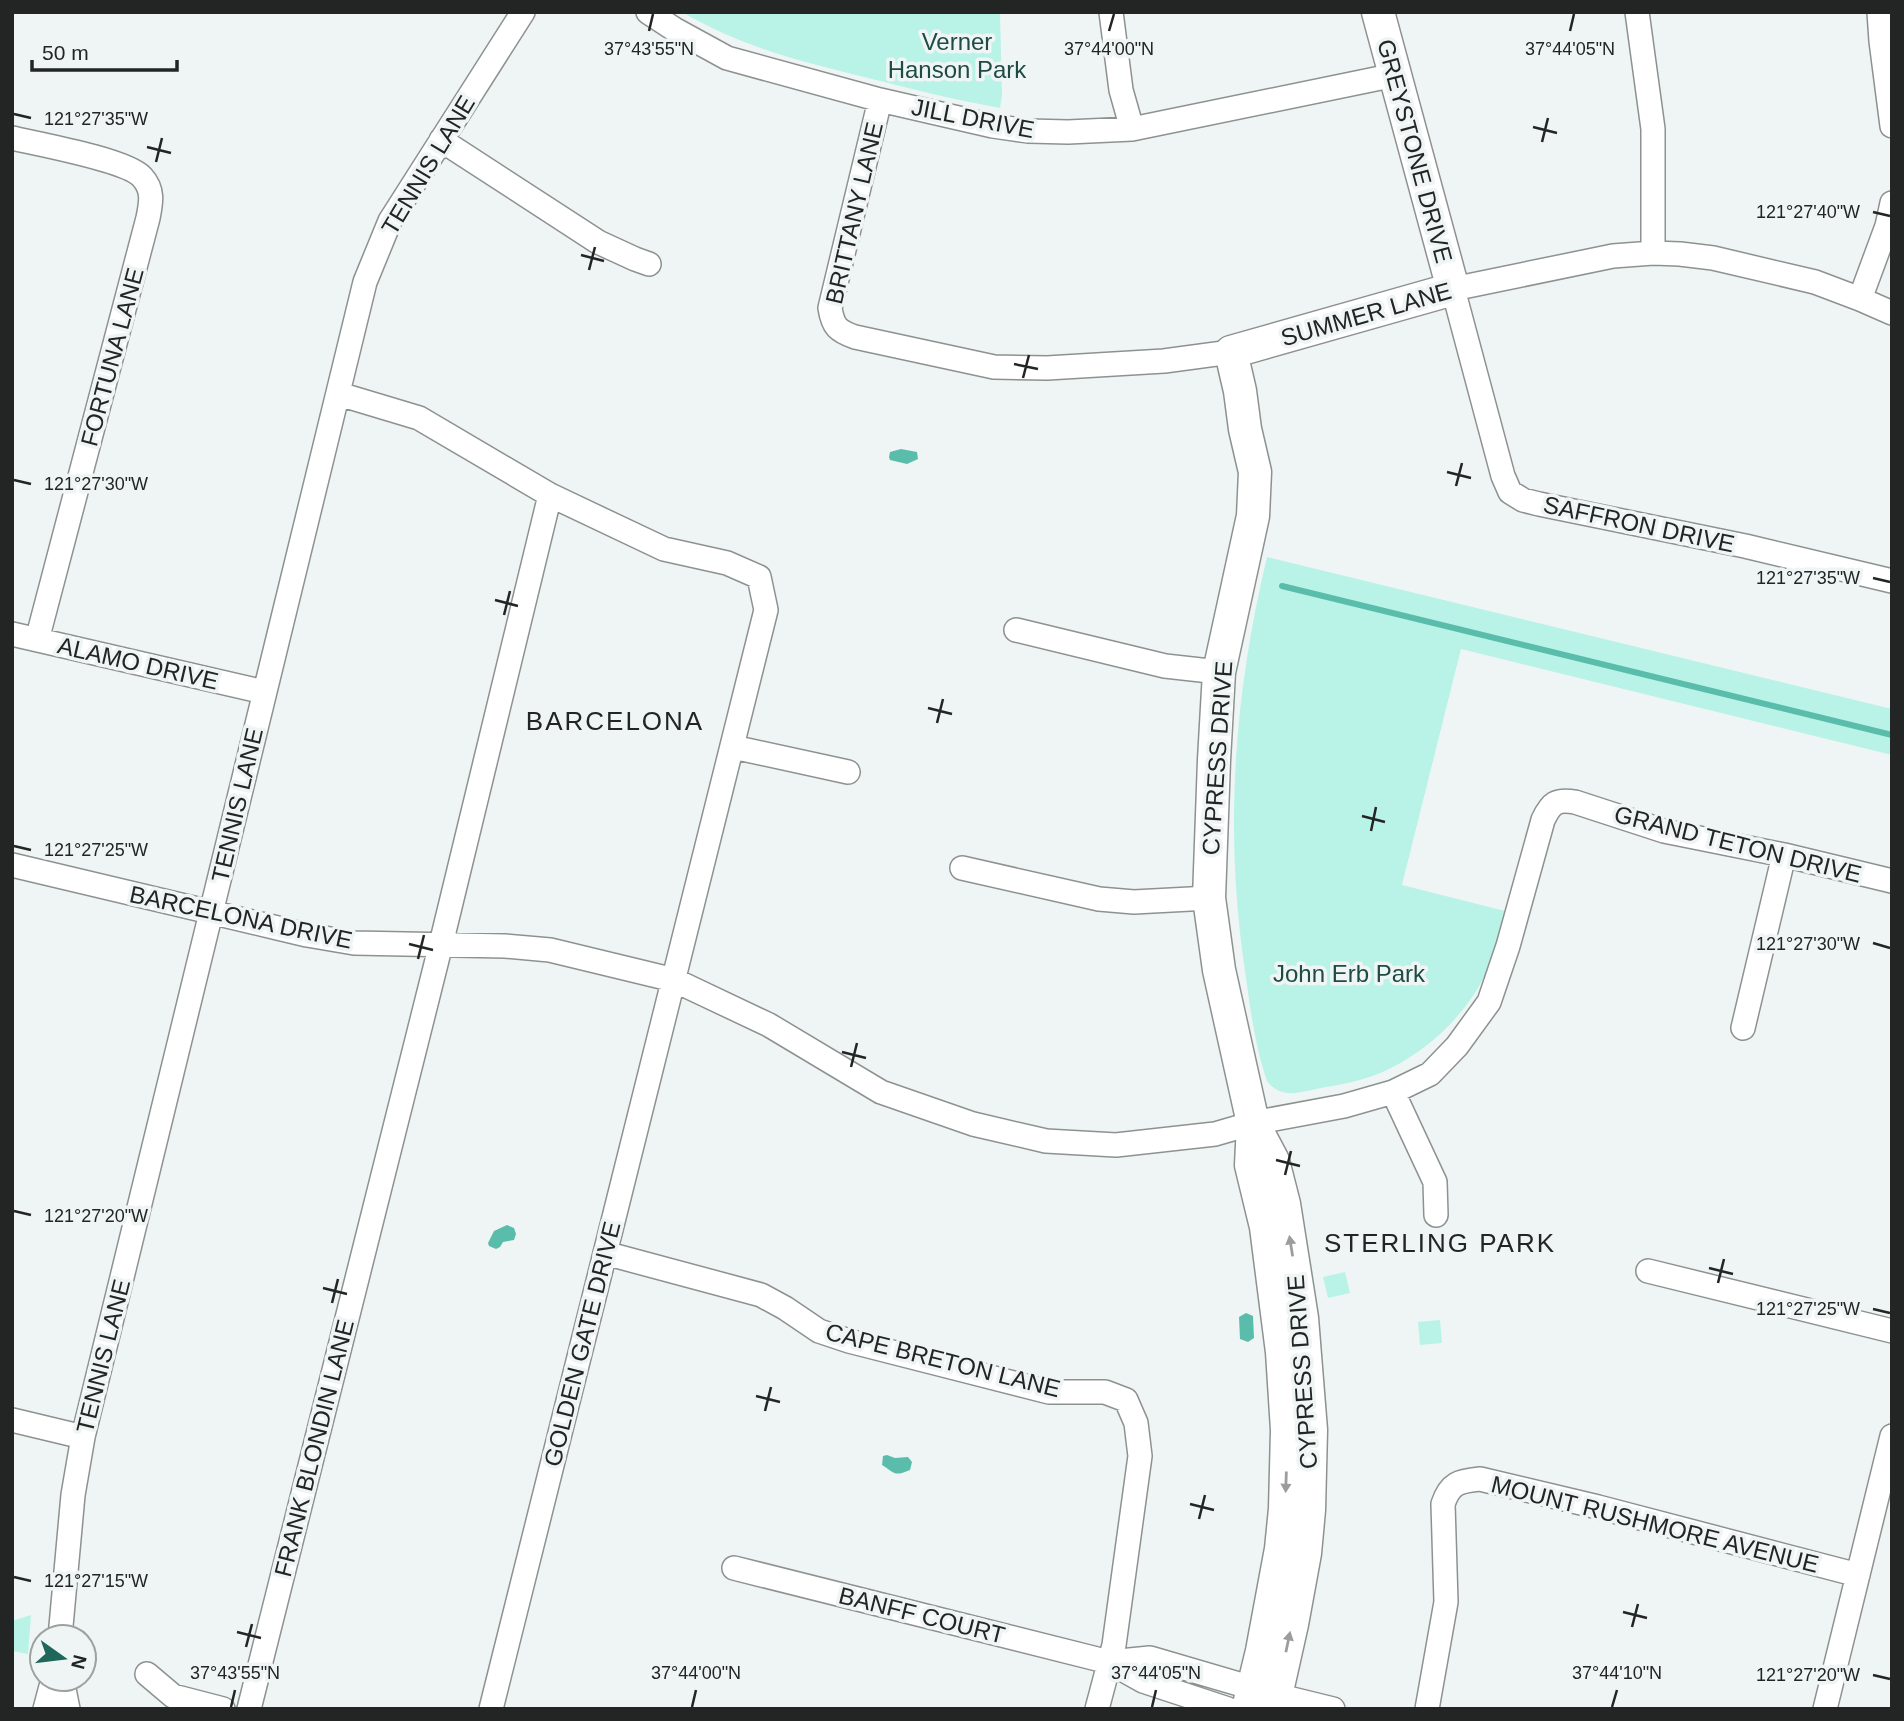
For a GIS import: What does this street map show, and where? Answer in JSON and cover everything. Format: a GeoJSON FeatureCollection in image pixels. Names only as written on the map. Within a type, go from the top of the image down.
{"type":"FeatureCollection","features":[{"type":"Feature","properties":{"kind":"street","name":"TENNIS LANE"},"geometry":{"type":"LineString","coordinates":[[61,1623],[73,1495],[83,1437],[365,282],[390,221],[523,12]]}},
{"type":"Feature","properties":{"kind":"street","name":"JILL DRIVE"},"geometry":{"type":"LineString","coordinates":[[648,12],[726,58],[880,100],[993,126],[1028,131],[1132,129],[1395,75]]}},
{"type":"Feature","properties":{"kind":"street"},"geometry":{"type":"LineString","coordinates":[[1111,12],[1121,90],[1132,129]]}},
{"type":"Feature","properties":{"kind":"street","name":"GREYSTONE DRIVE"},"geometry":{"type":"LineString","coordinates":[[1378,12],[1503,476],[1510,492]]}},
{"type":"Feature","properties":{"kind":"street"},"geometry":{"type":"LineString","coordinates":[[1637,12],[1653,129],[1653,253]]}},
{"type":"Feature","properties":{"kind":"street"},"geometry":{"type":"LineString","coordinates":[[1880,12],[1892,126]]}},
{"type":"Feature","properties":{"kind":"street","name":"BRITTANY LANE"},"geometry":{"type":"LineString","coordinates":[[836,327],[830,308],[880,100]]}},
{"type":"Feature","properties":{"kind":"street","name":"FORTUNA LANE"},"geometry":{"type":"LineString","coordinates":[[12,138],[131,169],[143,178],[152,195],[37,640]]}},
{"type":"Feature","properties":{"kind":"street"},"geometry":{"type":"LineString","coordinates":[[441,140],[598,242],[649,264]]}},
{"type":"Feature","properties":{"kind":"street"},"geometry":{"type":"LineString","coordinates":[[1860,299],[1888,226],[1892,203]]}},
{"type":"Feature","properties":{"kind":"street","name":"SUMMER LANE"},"geometry":{"type":"LineString","coordinates":[[836,327],[855,337],[994,367],[1048,368],[1164,361],[1231,352],[1453,289],[1613,256],[1653,253],[1713,258],[1815,282],[1892,313]]}},
{"type":"Feature","properties":{"kind":"street","name":"CYPRESS DRIVE"},"geometry":{"type":"LineString","coordinates":[[1231,352],[1255,472],[1253,516],[1219,672],[1209,898],[1219,970],[1253,1122],[1273,1161],[1284,1204],[1302,1318],[1311,1430],[1305,1553],[1292,1624],[1263,1700]]}},
{"type":"Feature","properties":{"kind":"street"},"geometry":{"type":"LineString","coordinates":[[339,394],[419,418],[551,495]]}},
{"type":"Feature","properties":{"kind":"street","name":"SAFFRON DRIVE"},"geometry":{"type":"LineString","coordinates":[[1510,492],[1523,500],[1539,504],[1745,546],[1892,581]]}},
{"type":"Feature","properties":{"kind":"street","name":"GOLDEN GATE DRIVE"},"geometry":{"type":"LineString","coordinates":[[491,1709],[766,610],[759,577],[727,563],[664,549],[551,495]]}},
{"type":"Feature","properties":{"kind":"street","name":"FRANK BLONDIN LANE"},"geometry":{"type":"LineString","coordinates":[[249,1709],[551,495]]}},
{"type":"Feature","properties":{"kind":"street"},"geometry":{"type":"LineString","coordinates":[[1016,630],[1165,666],[1219,672]]}},
{"type":"Feature","properties":{"kind":"street","name":"ALAMO DRIVE"},"geometry":{"type":"LineString","coordinates":[[12,634],[264,692]]}},
{"type":"Feature","properties":{"kind":"street"},"geometry":{"type":"LineString","coordinates":[[733,747],[848,772]]}},
{"type":"Feature","properties":{"kind":"street","name":"GRAND TETON DRIVE"},"geometry":{"type":"LineString","coordinates":[[1548,810],[1554,803],[1563,800],[1575,802],[1664,831],[1784,855],[1892,881]]}},
{"type":"Feature","properties":{"kind":"street","name":"BARCELONA DRIVE"},"geometry":{"type":"LineString","coordinates":[[12,865],[307,935],[354,943],[505,946],[550,950],[674,980],[769,1025],[881,1092],[973,1124],[1046,1141],[1116,1145],[1215,1134],[1253,1122],[1345,1106],[1393,1092],[1430,1074],[1457,1046],[1489,1002],[1548,810]]}},
{"type":"Feature","properties":{"kind":"street"},"geometry":{"type":"LineString","coordinates":[[1743,1028],[1784,855]]}},
{"type":"Feature","properties":{"kind":"street"},"geometry":{"type":"LineString","coordinates":[[962,868],[1099,898],[1134,902],[1209,898]]}},
{"type":"Feature","properties":{"kind":"street"},"geometry":{"type":"LineString","coordinates":[[1393,1092],[1435,1182],[1436,1214]]}},
{"type":"Feature","properties":{"kind":"street","name":"CAPE BRETON LANE"},"geometry":{"type":"LineString","coordinates":[[605,1252],[761,1295],[820,1331],[849,1341],[1049,1392],[1105,1392],[1126,1400],[1136,1423],[1140,1456],[1114,1645],[1109,1662]]}},
{"type":"Feature","properties":{"kind":"street"},"geometry":{"type":"LineString","coordinates":[[1648,1271],[1892,1331]]}},
{"type":"Feature","properties":{"kind":"street"},"geometry":{"type":"LineString","coordinates":[[12,1420],[83,1437]]}},
{"type":"Feature","properties":{"kind":"street"},"geometry":{"type":"LineString","coordinates":[[1825,1709],[1892,1436]]}},
{"type":"Feature","properties":{"kind":"street","name":"MOUNT RUSHMORE AVENUE"},"geometry":{"type":"LineString","coordinates":[[1427,1709],[1446,1602],[1443,1504],[1447,1492],[1462,1481],[1480,1479],[1598,1507],[1858,1575]]}},
{"type":"Feature","properties":{"kind":"street","name":"BANFF COURT"},"geometry":{"type":"LineString","coordinates":[[734,1568],[1109,1662]]}},
{"type":"Feature","properties":{"kind":"street"},"geometry":{"type":"LineString","coordinates":[[1109,1662],[1150,1658],[1263,1700],[1333,1709]]}},
{"type":"Feature","properties":{"kind":"street"},"geometry":{"type":"LineString","coordinates":[[1097,1709],[1109,1662]]}},
{"type":"Feature","properties":{"kind":"street"},"geometry":{"type":"LineString","coordinates":[[1109,1662],[1143,1681],[1228,1709]]}},
{"type":"Feature","properties":{"kind":"street"},"geometry":{"type":"LineString","coordinates":[[147,1674],[173,1696],[223,1709]]}},
{"type":"Feature","properties":{"kind":"green space","name":"Verner Hanson Park"},"geometry":{"type":"Polygon","coordinates":[[[682,12],[1000,12],[1000,108],[796,59],[728,35],[682,12]]]}},
{"type":"Feature","properties":{"kind":"green space","name":"John Erb Park"},"geometry":{"type":"Polygon","coordinates":[[[1267,557],[1892,709],[1892,755],[1461,649],[1402,885],[1505,911],[1486,973],[1467,1005],[1455,1019],[1427,1045],[1395,1066],[1357,1081],[1299,1093],[1285,1093],[1267,1081],[1259,1054],[1245,971],[1235,866],[1234,814],[1240,711],[1267,557]]]}},
{"type":"Feature","properties":{"kind":"green space"},"geometry":{"type":"Polygon","coordinates":[[[1345,1272],[1350,1293],[1328,1298],[1323,1277],[1345,1272]]]}},
{"type":"Feature","properties":{"kind":"green space"},"geometry":{"type":"Polygon","coordinates":[[[1440,1320],[1442,1343],[1420,1345],[1418,1322],[1440,1320]]]}},
{"type":"Feature","properties":{"kind":"green space"},"geometry":{"type":"Polygon","coordinates":[[[31,1615],[30,1623],[28,1623],[28,1654],[12,1651],[12,1621],[31,1615]]]}},
{"type":"Feature","properties":{"kind":"shaded area"},"geometry":{"type":"Polygon","coordinates":[[[901,449],[917,452],[918,459],[907,464],[890,460],[890,452],[901,449]]]}},
{"type":"Feature","properties":{"kind":"shaded area"},"geometry":{"type":"Polygon","coordinates":[[[507,1225],[514,1228],[514,1240],[503,1242],[496,1249],[489,1246],[494,1231],[507,1225]]]}},
{"type":"Feature","properties":{"kind":"shaded area"},"geometry":{"type":"Polygon","coordinates":[[[1246,1313],[1253,1316],[1254,1338],[1248,1342],[1240,1339],[1239,1317],[1246,1313]]]}},
{"type":"Feature","properties":{"kind":"shaded area"},"geometry":{"type":"Polygon","coordinates":[[[883,1456],[895,1458],[908,1457],[912,1462],[910,1470],[898,1474],[892,1472],[882,1465],[883,1456]]]}},
{"type":"Feature","properties":{"kind":"waterway"},"geometry":{"type":"LineString","coordinates":[[1282,586],[1892,735]]}},
{"type":"Feature","properties":{"kind":"district","name":"BARCELONA"},"geometry":{"type":"Point","coordinates":[615,721]}},
{"type":"Feature","properties":{"kind":"district","name":"STERLING PARK"},"geometry":{"type":"Point","coordinates":[1440,1243]}}]}
